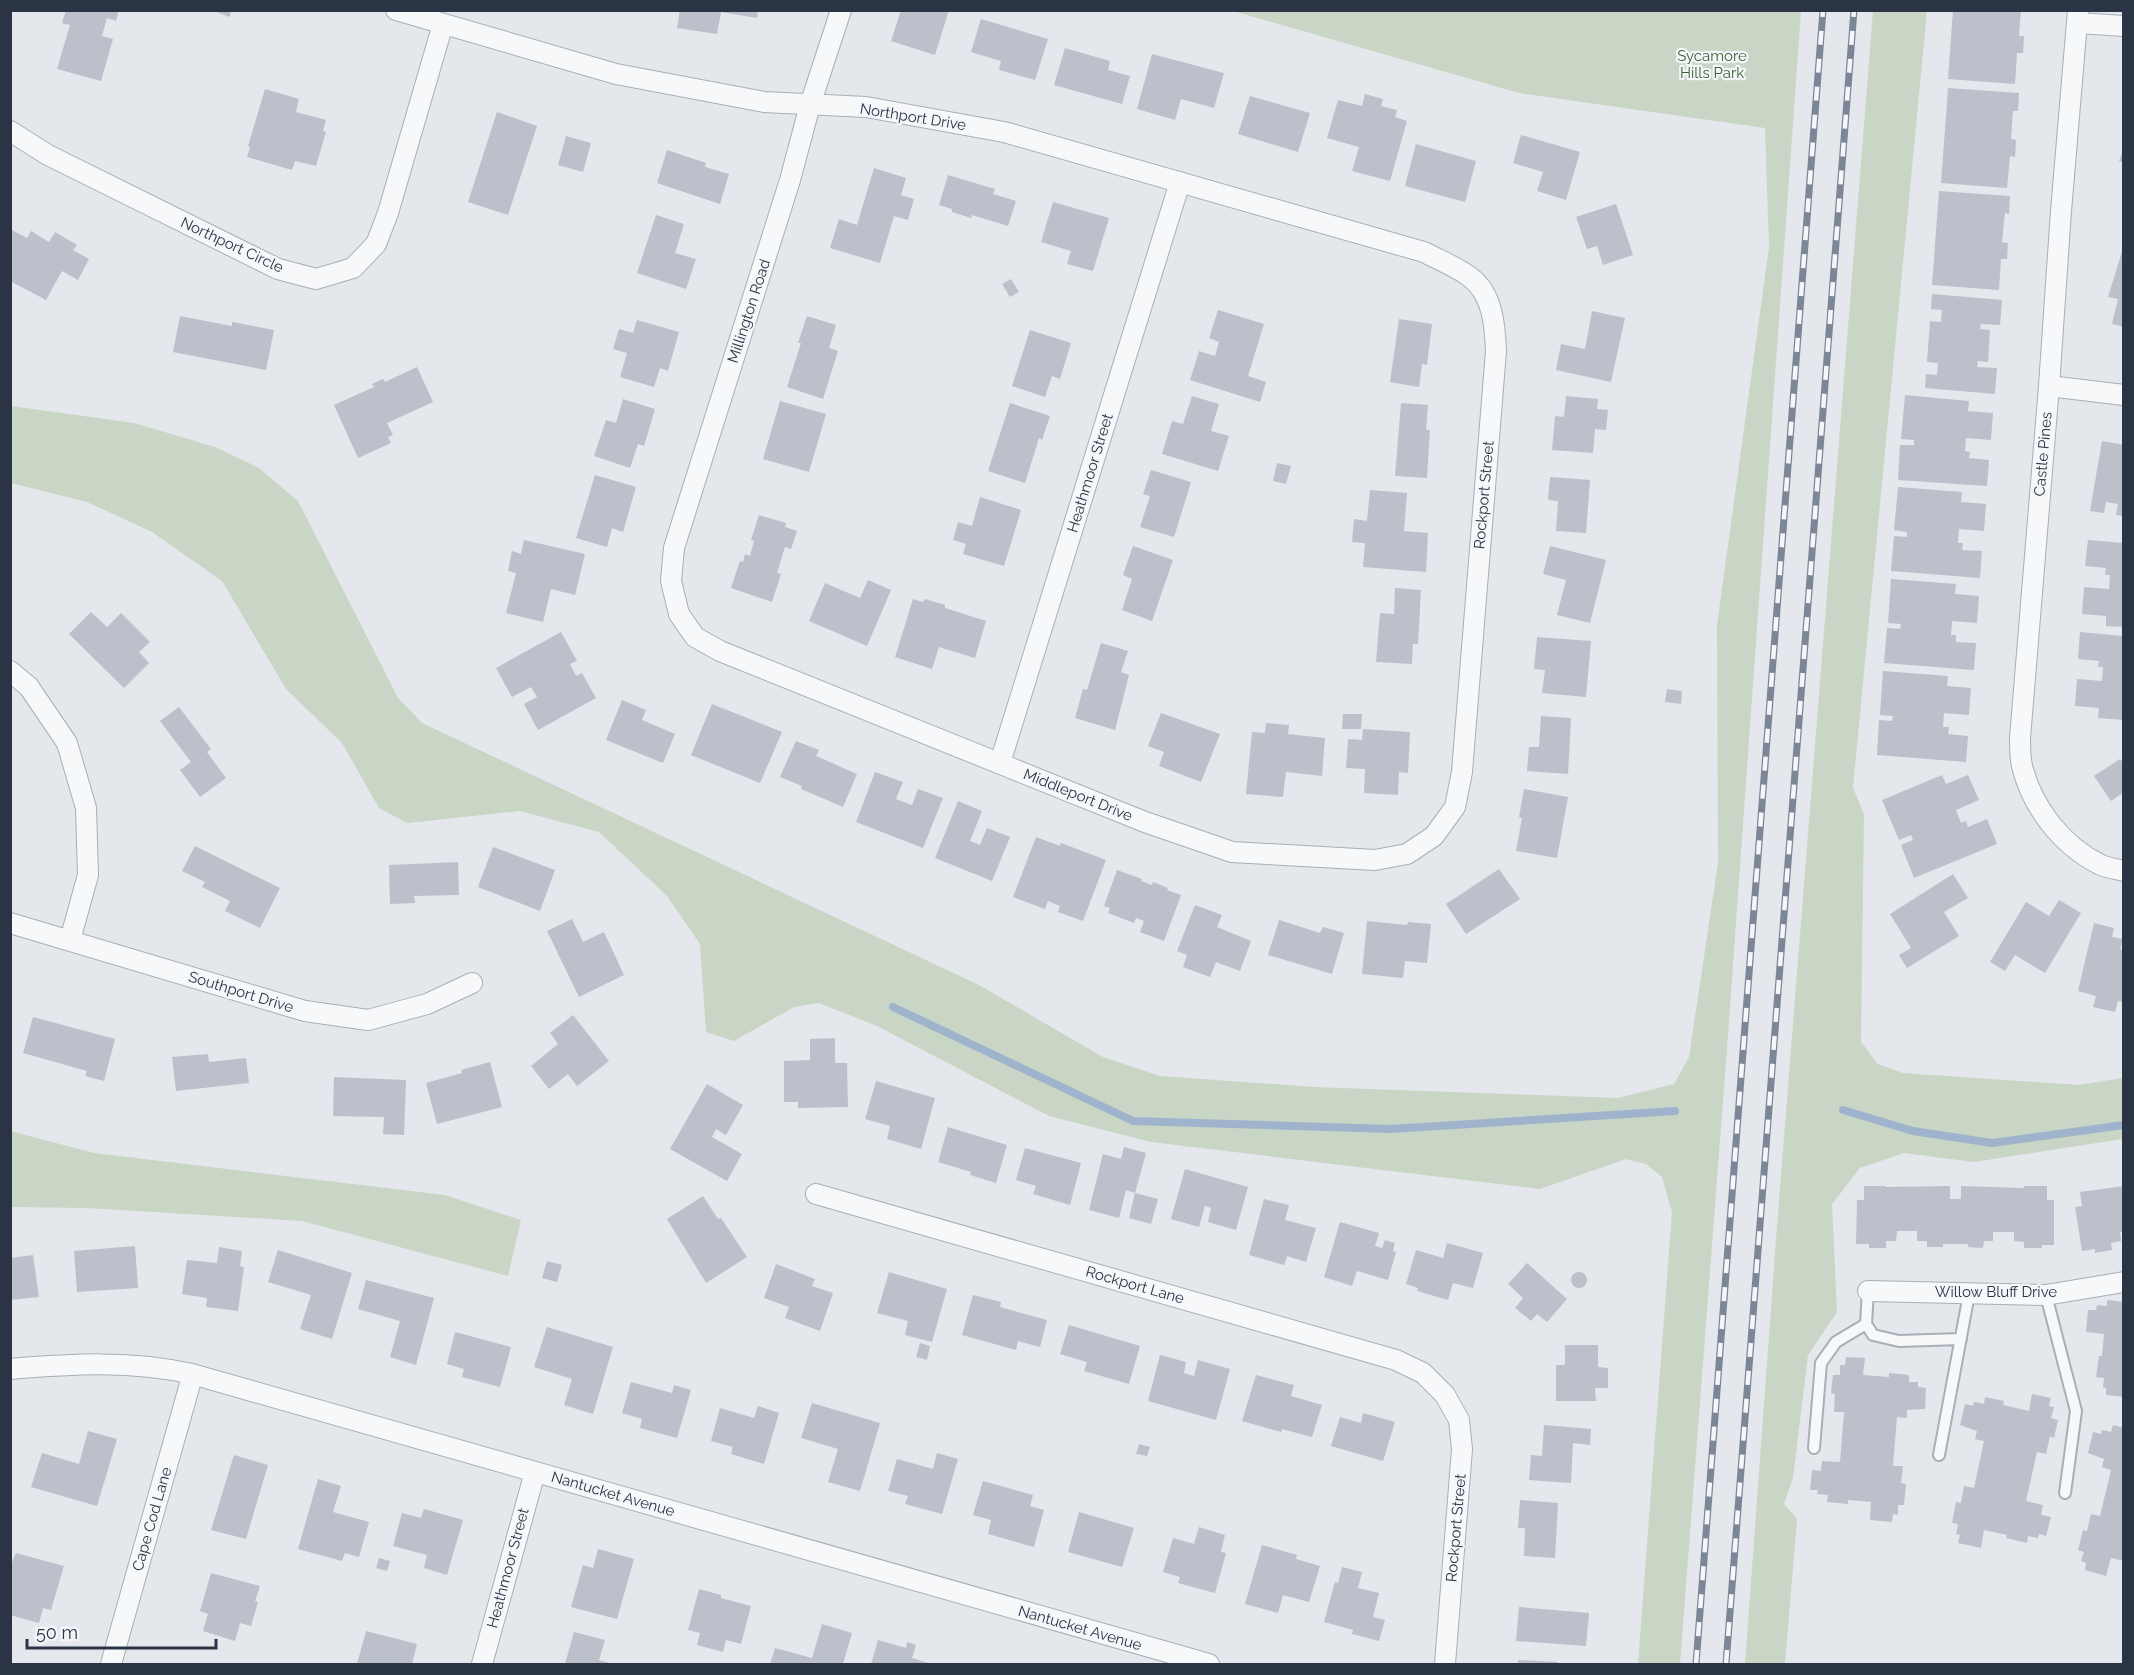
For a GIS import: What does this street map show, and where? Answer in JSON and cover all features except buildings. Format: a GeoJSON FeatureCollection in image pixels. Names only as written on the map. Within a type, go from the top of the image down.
{"type":"FeatureCollection","features":[{"type":"Feature","properties":{"kind":"street","name":"Northport Drive"},"geometry":{"type":"LineString","coordinates":[[396,10],[616,74],[764,102],[866,107],[1004,132],[1424,252]]}},
{"type":"Feature","properties":{"kind":"street","name":"Millington Road"},"geometry":{"type":"LineString","coordinates":[[679,614],[670,581],[674,548],[841,10]]}},
{"type":"Feature","properties":{"kind":"street"},"geometry":{"type":"LineString","coordinates":[[2078,17],[2124,26]]}},
{"type":"Feature","properties":{"kind":"street","name":"Castle Pines"},"geometry":{"type":"LineString","coordinates":[[2078,17],[2020,738],[2021,764],[2039,809],[2055,829],[2076,849],[2102,866],[2124,871]]}},
{"type":"Feature","properties":{"kind":"street","name":"Northport Circle"},"geometry":{"type":"LineString","coordinates":[[10,131],[48,155],[278,269],[316,279],[354,268],[376,244],[388,213],[443,24]]}},
{"type":"Feature","properties":{"kind":"street","name":"Heathmoor Street"},"geometry":{"type":"LineString","coordinates":[[1000,763],[1180,182]]}},
{"type":"Feature","properties":{"kind":"street","name":"Rockport Street"},"geometry":{"type":"LineString","coordinates":[[1424,252],[1472,277],[1488,300],[1495,327],[1496,351],[1462,772]]}},
{"type":"Feature","properties":{"kind":"street"},"geometry":{"type":"LineString","coordinates":[[2049,386],[2124,395]]}},
{"type":"Feature","properties":{"kind":"street","name":"Middleport Drive"},"geometry":{"type":"LineString","coordinates":[[679,614],[695,637],[720,651],[1145,822],[1232,852],[1375,860],[1407,854],[1434,836],[1455,807],[1462,772]]}},
{"type":"Feature","properties":{"kind":"street"},"geometry":{"type":"LineString","coordinates":[[10,671],[29,687],[67,743],[87,808],[88,875],[70,940]]}},
{"type":"Feature","properties":{"kind":"street","name":"Southport Drive"},"geometry":{"type":"LineString","coordinates":[[10,923],[305,1011],[368,1020],[427,1004],[472,983]]}},
{"type":"Feature","properties":{"kind":"street","name":"Rockport Lane"},"geometry":{"type":"LineString","coordinates":[[816,1194],[1396,1360],[1423,1373],[1445,1395]]}},
{"type":"Feature","properties":{"kind":"street","name":"Willow Bluff Drive"},"geometry":{"type":"LineString","coordinates":[[1868,1291],[2046,1295],[2124,1282]]}},
{"type":"Feature","properties":{"kind":"street","name":"Nantucket Avenue"},"geometry":{"type":"LineString","coordinates":[[10,1369],[108,1363],[160,1367],[192,1374],[1209,1665]]}},
{"type":"Feature","properties":{"kind":"street","name":"Cape Cod Lane"},"geometry":{"type":"LineString","coordinates":[[111,1665],[192,1374]]}},
{"type":"Feature","properties":{"kind":"street","name":"Rockport Street"},"geometry":{"type":"LineString","coordinates":[[1445,1395],[1459,1420],[1462,1449],[1445,1665]]}},
{"type":"Feature","properties":{"kind":"street","name":"Heathmoor Street"},"geometry":{"type":"LineString","coordinates":[[482,1665],[535,1472]]}},
{"type":"Feature","properties":{"kind":"lane"},"geometry":{"type":"LineString","coordinates":[[1868,1291],[1866,1324],[1873,1335],[1899,1341],[1960,1340]]}},
{"type":"Feature","properties":{"kind":"lane"},"geometry":{"type":"LineString","coordinates":[[1939,1455],[1969,1294]]}},
{"type":"Feature","properties":{"kind":"lane"},"geometry":{"type":"LineString","coordinates":[[2046,1295],[2076,1411],[2066,1493]]}},
{"type":"Feature","properties":{"kind":"lane"},"geometry":{"type":"LineString","coordinates":[[1814,1449],[1821,1363],[1836,1342],[1866,1324]]}},
{"type":"Feature","properties":{"kind":"green space","name":"Sycamore Hills Park"},"geometry":{"type":"Polygon","coordinates":[[[1233,11],[1801,11],[1727,1049],[1680,1664],[1638,1664],[1672,1212],[1662,1177],[1646,1164],[1626,1159],[1540,1189],[1151,1142],[1049,1116],[877,1026],[819,1003],[794,1007],[734,1041],[706,1032],[700,944],[667,896],[599,832],[520,811],[407,823],[379,808],[342,743],[286,689],[222,581],[152,532],[87,502],[11,483],[11,406],[134,423],[215,447],[259,468],[298,501],[398,698],[422,723],[979,985],[1103,1057],[1160,1076],[1315,1087],[1618,1098],[1674,1084],[1689,1057],[1718,863],[1717,625],[1769,247],[1765,128],[1519,93],[1233,11]]]}},
{"type":"Feature","properties":{"kind":"green space"},"geometry":{"type":"Polygon","coordinates":[[[1873,11],[1927,11],[1853,788],[1864,814],[1861,1042],[1878,1064],[1903,1073],[2079,1085],[2123,1078],[2123,1139],[1974,1162],[1904,1153],[1860,1168],[1832,1204],[1837,1312],[1808,1355],[1793,1478],[1784,1504],[1797,1519],[1785,1664],[1745,1664],[1777,1226],[1873,11]]]}},
{"type":"Feature","properties":{"kind":"green space"},"geometry":{"type":"Polygon","coordinates":[[[10,1131],[94,1153],[445,1195],[521,1220],[508,1276],[302,1221],[87,1208],[11,1207],[10,1131]]]}},
{"type":"Feature","properties":{"kind":"waterway"},"geometry":{"type":"LineString","coordinates":[[893,1007],[1133,1121],[1391,1129],[1675,1111]]}},
{"type":"Feature","properties":{"kind":"waterway"},"geometry":{"type":"LineString","coordinates":[[1843,1110],[1913,1131],[1992,1143],[2124,1125]]}},
{"type":"Feature","properties":{"kind":"railway"},"geometry":{"type":"LineString","coordinates":[[1696,1664],[1823,10]]}},
{"type":"Feature","properties":{"kind":"railway"},"geometry":{"type":"LineString","coordinates":[[1726,1664],[1854,10]]}}]}
